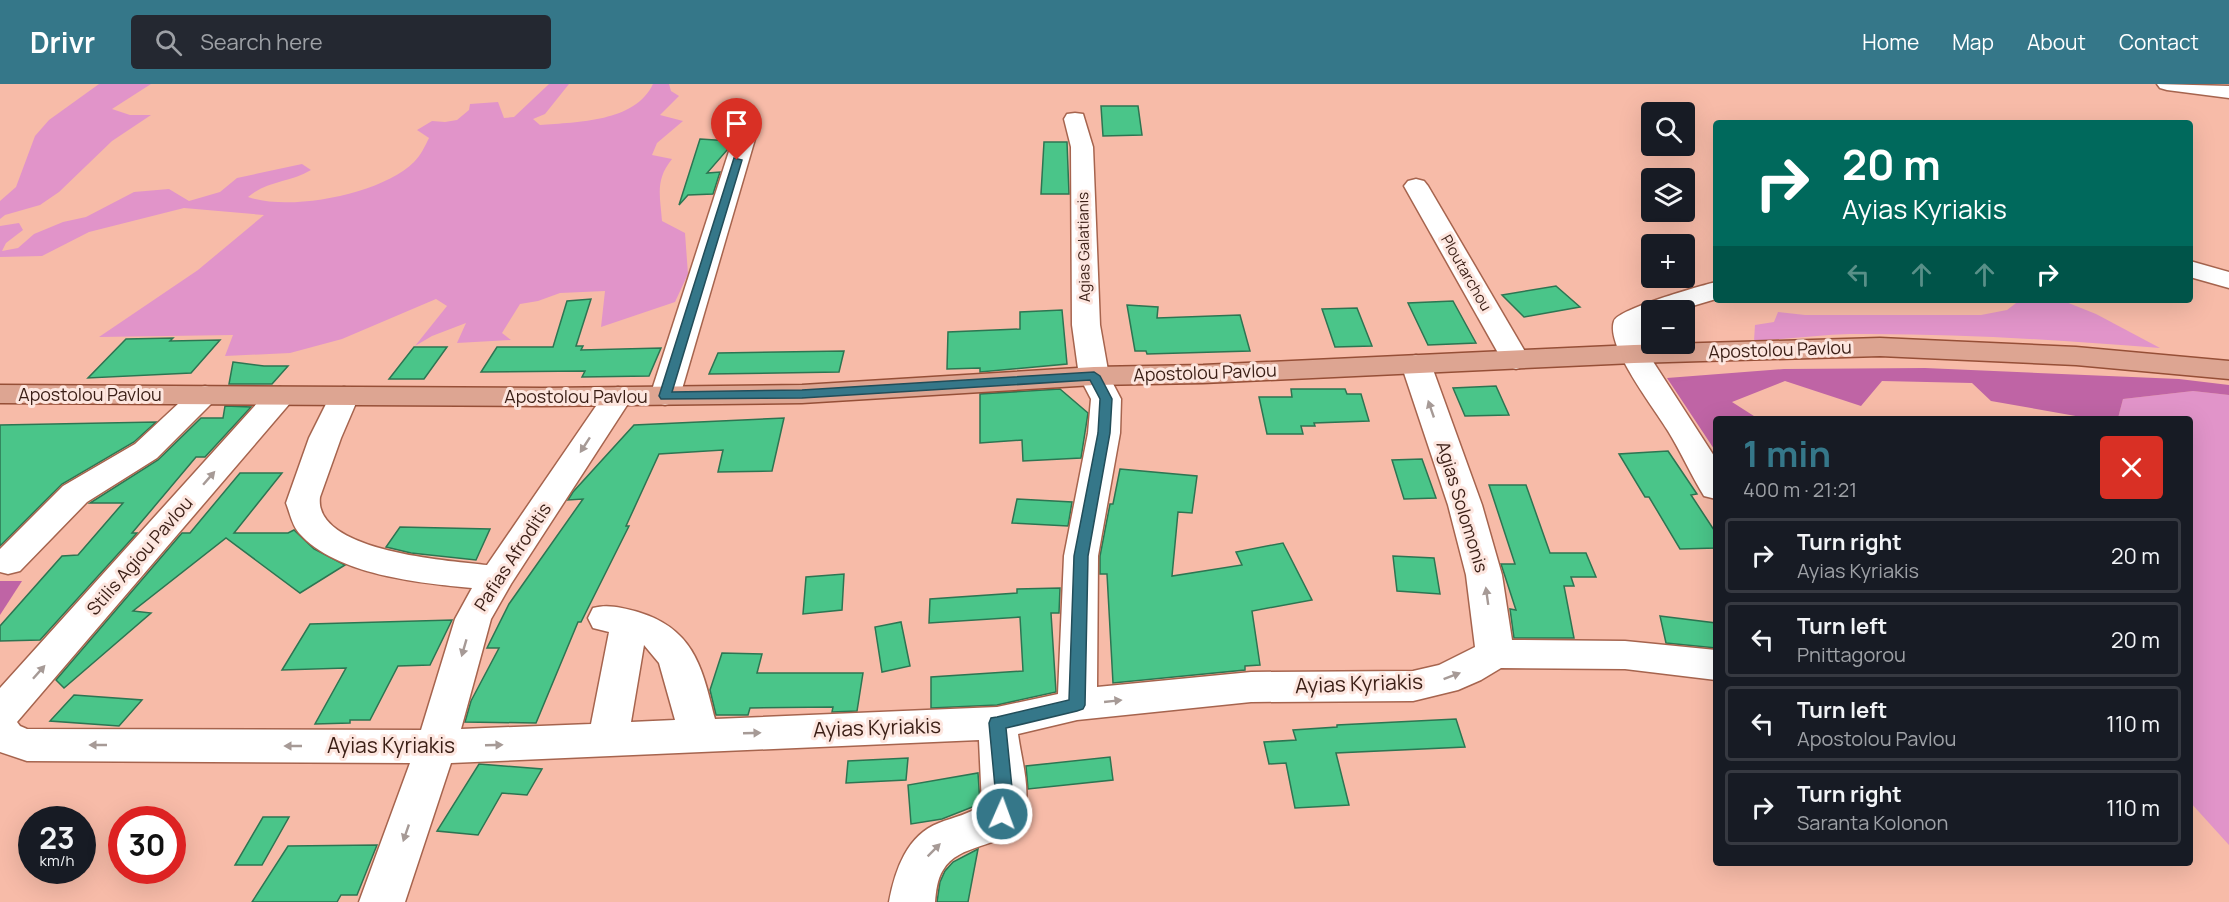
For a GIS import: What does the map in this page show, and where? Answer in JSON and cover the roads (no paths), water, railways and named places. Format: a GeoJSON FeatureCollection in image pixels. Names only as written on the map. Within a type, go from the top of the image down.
{"type":"FeatureCollection","features":[{"type":"Feature","properties":{"kind":"main road","name":"Apostolou Pavlou"},"geometry":{"type":"LineString","coordinates":[[0,394],[665,396],[802,394],[1094,376],[1203,374],[1634,354],[1880,347],[2040,354],[2229,370]]}},
{"type":"Feature","properties":{"kind":"street"},"geometry":{"type":"LineString","coordinates":[[2166,84],[2229,92]]}},
{"type":"Feature","properties":{"kind":"street","name":"Agias Galatianis"},"geometry":{"type":"LineString","coordinates":[[1075,119],[1082,147],[1086,325],[1094,376],[1106,399],[1104,433],[1081,556],[1077,705]]}},
{"type":"Feature","properties":{"kind":"street"},"geometry":{"type":"LineString","coordinates":[[665,396],[744,139]]}},
{"type":"Feature","properties":{"kind":"street","name":"Ploutarchou"},"geometry":{"type":"LineString","coordinates":[[1416,186],[1516,360]]}},
{"type":"Feature","properties":{"kind":"street"},"geometry":{"type":"LineString","coordinates":[[2193,270],[2229,280]]}},
{"type":"Feature","properties":{"kind":"street"},"geometry":{"type":"LineString","coordinates":[[1686,300],[1713,291]]}},
{"type":"Feature","properties":{"kind":"street"},"geometry":{"type":"LineString","coordinates":[[1641,316],[1627,322],[1626,330],[1634,354],[1684,431],[1713,483]]}},
{"type":"Feature","properties":{"kind":"street","name":"Agias Solomonis"},"geometry":{"type":"LineString","coordinates":[[1416,364],[1465,505],[1481,565],[1495,654]]}},
{"type":"Feature","properties":{"kind":"street"},"geometry":{"type":"LineString","coordinates":[[8,562],[75,494],[146,451],[205,395]]}},
{"type":"Feature","properties":{"kind":"street","name":"Stilis Agiou Pavlou"},"geometry":{"type":"LineString","coordinates":[[0,716],[280,396]]}},
{"type":"Feature","properties":{"kind":"street"},"geometry":{"type":"LineString","coordinates":[[344,396],[327,429],[303,502],[310,523],[318,532],[344,549],[381,561],[418,570],[496,578]]}},
{"type":"Feature","properties":{"kind":"street","name":"Pafias Afroditis"},"geometry":{"type":"LineString","coordinates":[[382,902],[436,747],[473,619],[496,578],[618,396]]}},
{"type":"Feature","properties":{"kind":"street"},"geometry":{"type":"LineString","coordinates":[[608,740],[618,621],[648,630],[678,659],[699,736]]}},
{"type":"Feature","properties":{"kind":"street"},"geometry":{"type":"LineString","coordinates":[[1495,654],[1625,655],[1713,665]]}},
{"type":"Feature","properties":{"kind":"street","name":"Ayias Kyriakis"},"geometry":{"type":"LineString","coordinates":[[14,737],[436,747],[997,723],[1077,705],[1251,687],[1413,686],[1444,679],[1467,670],[1495,654]]}},
{"type":"Feature","properties":{"kind":"street"},"geometry":{"type":"LineString","coordinates":[[912,902],[919,870],[939,844],[983,828],[1002,814],[1005,798],[997,723]]}}]}
